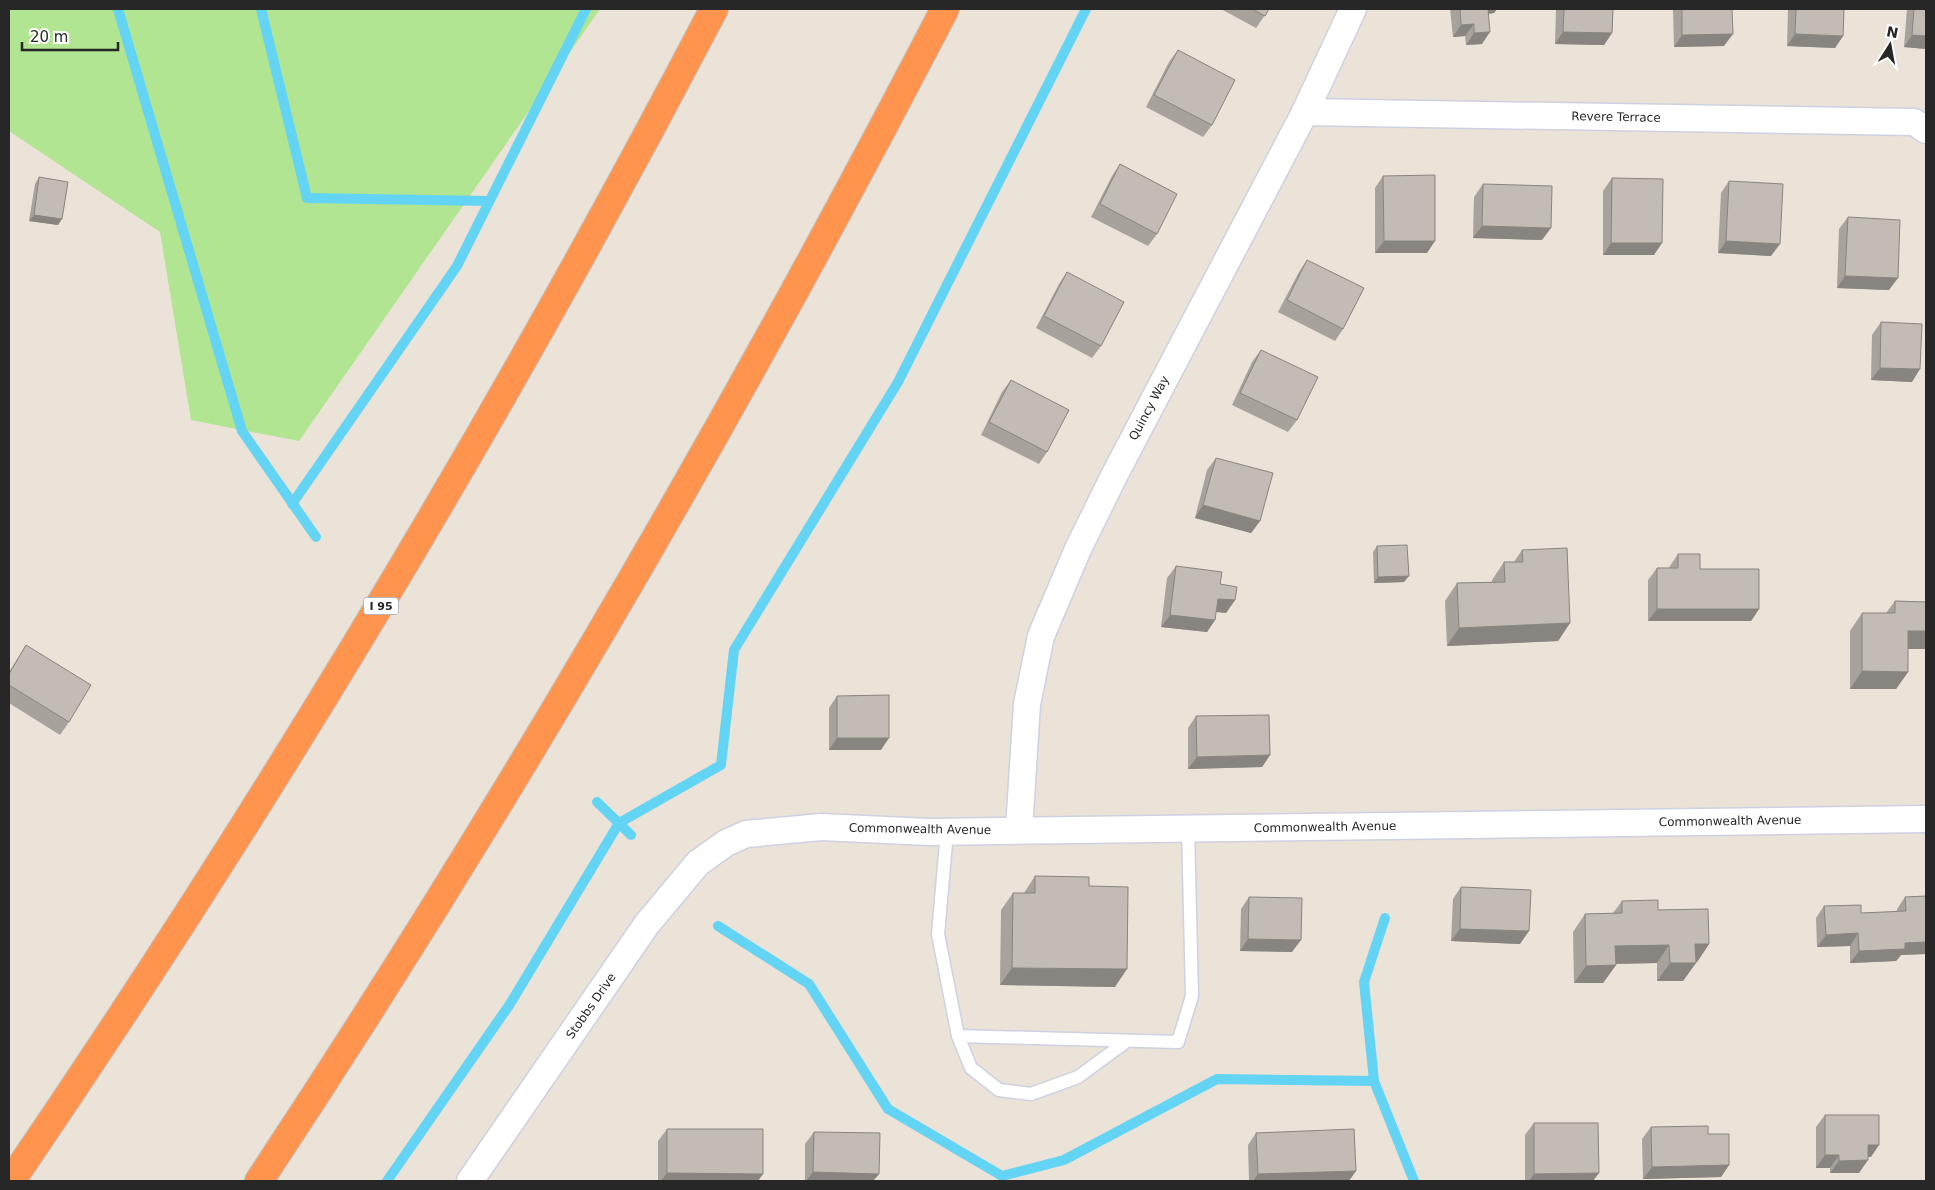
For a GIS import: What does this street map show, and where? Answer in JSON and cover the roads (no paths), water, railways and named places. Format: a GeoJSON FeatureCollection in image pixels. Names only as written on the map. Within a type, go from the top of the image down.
{"type":"FeatureCollection","features":[{"type":"Feature","properties":{"kind":"highway","name":"I 95"},"geometry":{"type":"LineString","coordinates":[[11,1181],[200,896],[388,593],[510,386],[714,9]]}},
{"type":"Feature","properties":{"kind":"highway"},"geometry":{"type":"LineString","coordinates":[[259,1181],[438,903],[619,605],[785,311],[945,9]]}},
{"type":"Feature","properties":{"kind":"street","name":"Quincy Way"},"geometry":{"type":"LineString","coordinates":[[1019,830],[1027,704],[1041,636],[1078,549],[1115,474],[1305,112],[1353,9]]}},
{"type":"Feature","properties":{"kind":"street","name":"Revere Terrace"},"geometry":{"type":"LineString","coordinates":[[1305,112],[1914,122],[1926,130]]}},
{"type":"Feature","properties":{"kind":"street","name":"Commonwealth Avenue"},"geometry":{"type":"LineString","coordinates":[[726,843],[746,834],[821,827],[948,832],[1926,819]]}},
{"type":"Feature","properties":{"kind":"street","name":"Stobbs Drive"},"geometry":{"type":"LineString","coordinates":[[470,1181],[647,924],[698,863],[726,843]]}},
{"type":"Feature","properties":{"kind":"lane"},"geometry":{"type":"LineString","coordinates":[[958,1036],[1178,1042],[1192,996],[1188,828]]}},
{"type":"Feature","properties":{"kind":"lane"},"geometry":{"type":"LineString","coordinates":[[948,832],[938,934],[958,1036],[971,1068],[999,1090],[1031,1094],[1078,1077],[1127,1041]]}},
{"type":"Feature","properties":{"kind":"waterway"},"geometry":{"type":"LineString","coordinates":[[118,9],[242,431],[316,537]]}},
{"type":"Feature","properties":{"kind":"waterway"},"geometry":{"type":"LineString","coordinates":[[261,9],[307,198],[489,201]]}},
{"type":"Feature","properties":{"kind":"waterway"},"geometry":{"type":"LineString","coordinates":[[292,504],[457,266],[586,9]]}},
{"type":"Feature","properties":{"kind":"waterway"},"geometry":{"type":"LineString","coordinates":[[387,1181],[510,1004],[619,823],[721,765],[734,650],[898,382],[1086,9]]}},
{"type":"Feature","properties":{"kind":"waterway"},"geometry":{"type":"LineString","coordinates":[[597,802],[631,835]]}},
{"type":"Feature","properties":{"kind":"waterway"},"geometry":{"type":"LineString","coordinates":[[1374,1081],[1364,982],[1385,918]]}},
{"type":"Feature","properties":{"kind":"waterway"},"geometry":{"type":"LineString","coordinates":[[718,926],[809,984],[888,1109],[1002,1176],[1064,1160],[1217,1079],[1374,1081],[1414,1181]]}}]}
